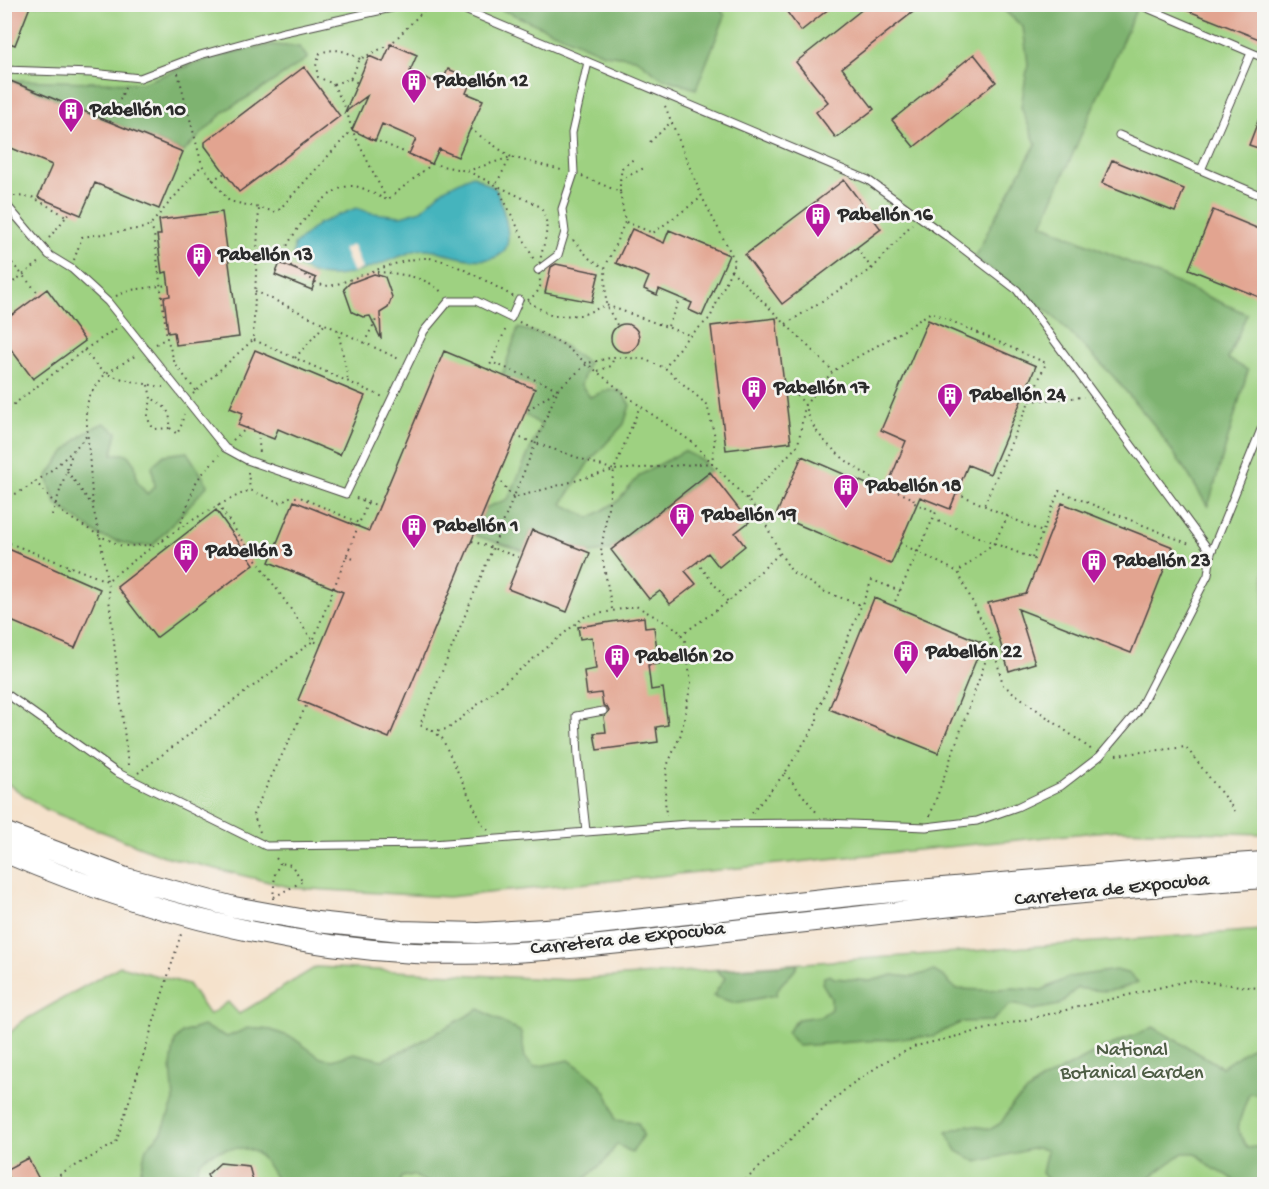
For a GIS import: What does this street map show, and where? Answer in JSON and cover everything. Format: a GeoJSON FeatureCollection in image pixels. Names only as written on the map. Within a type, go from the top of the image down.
{"type":"FeatureCollection","features":[{"type":"Feature","properties":{"kind":"main road","name":"Carretera de Expocuba"},"geometry":{"type":"LineString","coordinates":[[4,832],[126,878],[234,907],[273,905],[317,922],[401,931],[478,933],[562,928],[859,895],[1264,862]]}},
{"type":"Feature","properties":{"kind":"main road","name":"Carretera de Expocuba"},"geometry":{"type":"LineString","coordinates":[[4,852],[53,873],[186,917],[319,942],[413,952],[491,953],[617,943],[863,916],[1264,878]]}},
{"type":"Feature","properties":{"kind":"lane"},"geometry":{"type":"LineString","coordinates":[[4,70],[92,73],[140,78],[200,55],[280,33],[409,4]]}},
{"type":"Feature","properties":{"kind":"lane"},"geometry":{"type":"LineString","coordinates":[[451,4],[868,180],[919,216],[1017,290],[1211,553]]}},
{"type":"Feature","properties":{"kind":"lane"},"geometry":{"type":"LineString","coordinates":[[1138,4],[1264,58]]}},
{"type":"Feature","properties":{"kind":"lane"},"geometry":{"type":"LineString","coordinates":[[1201,170],[1251,53]]}},
{"type":"Feature","properties":{"kind":"lane"},"geometry":{"type":"LineString","coordinates":[[538,270],[558,255],[565,232],[562,209],[574,173],[572,133],[588,62]]}},
{"type":"Feature","properties":{"kind":"lane"},"geometry":{"type":"LineString","coordinates":[[1119,135],[1264,197]]}},
{"type":"Feature","properties":{"kind":"lane"},"geometry":{"type":"LineString","coordinates":[[4,200],[49,255],[72,269],[108,302],[225,448],[247,460],[346,494],[424,331],[449,301],[476,301],[511,318],[523,300]]}},
{"type":"Feature","properties":{"kind":"lane"},"geometry":{"type":"LineString","coordinates":[[4,692],[116,772],[266,846],[432,844],[688,824],[824,823],[926,827],[977,820],[1017,807],[1061,786],[1100,756],[1138,711],[1208,575],[1211,553],[1264,422]]}},
{"type":"Feature","properties":{"kind":"lane"},"geometry":{"type":"LineString","coordinates":[[586,831],[576,716],[603,711]]}},
{"type":"Feature","properties":{"kind":"path"},"geometry":{"type":"LineString","coordinates":[[350,79],[360,59],[391,44],[430,4]]}},
{"type":"Feature","properties":{"kind":"path"},"geometry":{"type":"LineString","coordinates":[[360,59],[343,50],[332,49],[320,53],[316,66],[318,77],[333,84],[346,109],[352,130],[387,200]]}},
{"type":"Feature","properties":{"kind":"path"},"geometry":{"type":"LineString","coordinates":[[175,64],[202,165],[229,201],[277,212],[352,130]]}},
{"type":"Feature","properties":{"kind":"path"},"geometry":{"type":"LineString","coordinates":[[110,122],[130,77]]}},
{"type":"Feature","properties":{"kind":"path"},"geometry":{"type":"LineString","coordinates":[[333,84],[350,79],[358,83]]}},
{"type":"Feature","properties":{"kind":"path"},"geometry":{"type":"LineString","coordinates":[[660,92],[702,197],[735,261],[710,318],[689,335],[665,368]]}},
{"type":"Feature","properties":{"kind":"path"},"geometry":{"type":"LineString","coordinates":[[650,142],[671,122]]}},
{"type":"Feature","properties":{"kind":"path"},"geometry":{"type":"LineString","coordinates":[[470,129],[511,157],[574,173],[620,192]]}},
{"type":"Feature","properties":{"kind":"path"},"geometry":{"type":"LineString","coordinates":[[352,130],[432,165],[467,171],[539,206],[548,223],[538,270]]}},
{"type":"Feature","properties":{"kind":"path"},"geometry":{"type":"LineString","coordinates":[[467,171],[511,157]]}},
{"type":"Feature","properties":{"kind":"path"},"geometry":{"type":"LineString","coordinates":[[496,184],[511,157]]}},
{"type":"Feature","properties":{"kind":"path"},"geometry":{"type":"LineString","coordinates":[[617,325],[606,305],[605,268],[626,222],[620,192],[622,168],[635,158]]}},
{"type":"Feature","properties":{"kind":"path"},"geometry":{"type":"LineString","coordinates":[[72,269],[82,237],[144,228],[150,225],[202,165]]}},
{"type":"Feature","properties":{"kind":"path"},"geometry":{"type":"LineString","coordinates":[[387,200],[432,165]]}},
{"type":"Feature","properties":{"kind":"path"},"geometry":{"type":"LineString","coordinates":[[620,180],[644,168]]}},
{"type":"Feature","properties":{"kind":"path"},"geometry":{"type":"LineString","coordinates":[[212,180],[225,173]]}},
{"type":"Feature","properties":{"kind":"path"},"geometry":{"type":"LineString","coordinates":[[496,184],[538,270],[540,286],[536,294],[523,300]]}},
{"type":"Feature","properties":{"kind":"path"},"geometry":{"type":"LineString","coordinates":[[387,200],[353,185],[338,189],[307,215],[289,241],[284,253],[287,263],[325,286],[411,260],[429,258],[449,263],[552,316],[582,315],[606,305],[689,335]]}},
{"type":"Feature","properties":{"kind":"path"},"geometry":{"type":"LineString","coordinates":[[14,196],[32,197],[66,216]]}},
{"type":"Feature","properties":{"kind":"path"},"geometry":{"type":"LineString","coordinates":[[626,222],[653,233],[702,197]]}},
{"type":"Feature","properties":{"kind":"path"},"geometry":{"type":"LineString","coordinates":[[148,385],[151,398],[147,408],[148,422],[154,429],[170,428],[177,434],[187,399],[253,340],[259,207]]}},
{"type":"Feature","properties":{"kind":"path"},"geometry":{"type":"LineString","coordinates":[[41,247],[71,211]]}},
{"type":"Feature","properties":{"kind":"path"},"geometry":{"type":"LineString","coordinates":[[786,324],[872,269],[919,216]]}},
{"type":"Feature","properties":{"kind":"path"},"geometry":{"type":"LineString","coordinates":[[150,225],[154,234],[167,338],[175,364],[196,391]]}},
{"type":"Feature","properties":{"kind":"path"},"geometry":{"type":"LineString","coordinates":[[565,232],[590,259],[605,268]]}},
{"type":"Feature","properties":{"kind":"path"},"geometry":{"type":"LineString","coordinates":[[857,248],[872,269]]}},
{"type":"Feature","properties":{"kind":"path"},"geometry":{"type":"LineString","coordinates":[[4,254],[40,295]]}},
{"type":"Feature","properties":{"kind":"path"},"geometry":{"type":"LineString","coordinates":[[4,289],[49,255]]}},
{"type":"Feature","properties":{"kind":"path"},"geometry":{"type":"LineString","coordinates":[[731,270],[833,370]]}},
{"type":"Feature","properties":{"kind":"path"},"geometry":{"type":"LineString","coordinates":[[375,272],[428,281],[438,288],[449,301]]}},
{"type":"Feature","properties":{"kind":"path"},"geometry":{"type":"LineString","coordinates":[[108,302],[118,294],[130,290],[168,285]]}},
{"type":"Feature","properties":{"kind":"path"},"geometry":{"type":"LineString","coordinates":[[255,291],[409,363]]}},
{"type":"Feature","properties":{"kind":"path"},"geometry":{"type":"LineString","coordinates":[[668,326],[680,298]]}},
{"type":"Feature","properties":{"kind":"path"},"geometry":{"type":"LineString","coordinates":[[4,304],[13,315]]}},
{"type":"Feature","properties":{"kind":"path"},"geometry":{"type":"LineString","coordinates":[[747,499],[798,445],[805,405],[833,370],[906,329],[931,312],[1046,363],[984,506]]}},
{"type":"Feature","properties":{"kind":"path"},"geometry":{"type":"LineString","coordinates":[[488,370],[511,318],[561,343],[640,406],[692,442],[760,513],[792,572],[825,592],[861,605]]}},
{"type":"Feature","properties":{"kind":"path"},"geometry":{"type":"LineString","coordinates":[[364,342],[376,320]]}},
{"type":"Feature","properties":{"kind":"path"},"geometry":{"type":"LineString","coordinates":[[4,412],[84,350],[126,323]]}},
{"type":"Feature","properties":{"kind":"path"},"geometry":{"type":"LineString","coordinates":[[294,358],[325,324]]}},
{"type":"Feature","properties":{"kind":"path"},"geometry":{"type":"LineString","coordinates":[[338,330],[348,381]]}},
{"type":"Feature","properties":{"kind":"path"},"geometry":{"type":"LineString","coordinates":[[130,779],[100,536],[93,508],[86,412],[89,396],[105,374],[167,338]]}},
{"type":"Feature","properties":{"kind":"path"},"geometry":{"type":"LineString","coordinates":[[253,340],[391,400]]}},
{"type":"Feature","properties":{"kind":"path"},"geometry":{"type":"LineString","coordinates":[[84,350],[105,374],[166,387],[187,399]]}},
{"type":"Feature","properties":{"kind":"path"},"geometry":{"type":"LineString","coordinates":[[598,371],[611,366],[614,357]]}},
{"type":"Feature","properties":{"kind":"path"},"geometry":{"type":"LineString","coordinates":[[525,412],[558,389],[588,363],[614,357],[643,359],[665,368],[707,405],[715,438],[712,463]]}},
{"type":"Feature","properties":{"kind":"path"},"geometry":{"type":"LineString","coordinates":[[491,362],[558,389]]}},
{"type":"Feature","properties":{"kind":"path"},"geometry":{"type":"LineString","coordinates":[[784,382],[805,405],[812,424],[826,442],[844,458],[873,480],[914,498],[912,502],[936,512],[893,606]]}},
{"type":"Feature","properties":{"kind":"path"},"geometry":{"type":"LineString","coordinates":[[433,731],[420,725],[558,389]]}},
{"type":"Feature","properties":{"kind":"path"},"geometry":{"type":"LineString","coordinates":[[1029,401],[1096,397]]}},
{"type":"Feature","properties":{"kind":"path"},"geometry":{"type":"LineString","coordinates":[[151,398],[165,406],[171,416],[170,428]]}},
{"type":"Feature","properties":{"kind":"path"},"geometry":{"type":"LineString","coordinates":[[613,611],[601,551],[614,470],[640,406]]}},
{"type":"Feature","properties":{"kind":"path"},"geometry":{"type":"LineString","coordinates":[[179,528],[197,480],[225,448],[247,428],[258,433],[261,465]]}},
{"type":"Feature","properties":{"kind":"path"},"geometry":{"type":"LineString","coordinates":[[4,498],[11,497],[72,454],[88,434]]}},
{"type":"Feature","properties":{"kind":"path"},"geometry":{"type":"LineString","coordinates":[[515,436],[614,470]]}},
{"type":"Feature","properties":{"kind":"path"},"geometry":{"type":"LineString","coordinates":[[52,515],[72,454]]}},
{"type":"Feature","properties":{"kind":"path"},"geometry":{"type":"LineString","coordinates":[[247,460],[250,490]]}},
{"type":"Feature","properties":{"kind":"path"},"geometry":{"type":"LineString","coordinates":[[513,498],[614,470],[712,463]]}},
{"type":"Feature","properties":{"kind":"path"},"geometry":{"type":"LineString","coordinates":[[66,470],[93,508]]}},
{"type":"Feature","properties":{"kind":"path"},"geometry":{"type":"LineString","coordinates":[[498,477],[513,498]]}},
{"type":"Feature","properties":{"kind":"path"},"geometry":{"type":"LineString","coordinates":[[35,481],[64,514],[100,536],[122,546],[153,545]]}},
{"type":"Feature","properties":{"kind":"path"},"geometry":{"type":"LineString","coordinates":[[106,581],[179,528],[218,504],[250,490],[281,503],[290,497],[300,497],[359,523]]}},
{"type":"Feature","properties":{"kind":"path"},"geometry":{"type":"LineString","coordinates":[[1032,558],[1059,491],[1211,553]]}},
{"type":"Feature","properties":{"kind":"path"},"geometry":{"type":"LineString","coordinates":[[957,493],[1042,532]]}},
{"type":"Feature","properties":{"kind":"path"},"geometry":{"type":"LineString","coordinates":[[346,494],[379,506]]}},
{"type":"Feature","properties":{"kind":"path"},"geometry":{"type":"LineString","coordinates":[[130,779],[313,641],[368,501]]}},
{"type":"Feature","properties":{"kind":"path"},"geometry":{"type":"LineString","coordinates":[[218,504],[313,641],[321,644]]}},
{"type":"Feature","properties":{"kind":"path"},"geometry":{"type":"LineString","coordinates":[[958,572],[994,543],[1008,516]]}},
{"type":"Feature","properties":{"kind":"path"},"geometry":{"type":"LineString","coordinates":[[933,519],[1039,561]]}},
{"type":"Feature","properties":{"kind":"path"},"geometry":{"type":"LineString","coordinates":[[162,539],[168,548]]}},
{"type":"Feature","properties":{"kind":"path"},"geometry":{"type":"LineString","coordinates":[[4,541],[106,581]]}},
{"type":"Feature","properties":{"kind":"path"},"geometry":{"type":"LineString","coordinates":[[472,541],[521,558]]}},
{"type":"Feature","properties":{"kind":"path"},"geometry":{"type":"LineString","coordinates":[[900,543],[958,572],[992,642],[1003,685],[1100,756],[1186,747],[1235,811]]}},
{"type":"Feature","properties":{"kind":"path"},"geometry":{"type":"LineString","coordinates":[[681,635],[728,602],[780,553]]}},
{"type":"Feature","properties":{"kind":"path"},"geometry":{"type":"LineString","coordinates":[[346,556],[356,560]]}},
{"type":"Feature","properties":{"kind":"path"},"geometry":{"type":"LineString","coordinates":[[697,562],[728,602]]}},
{"type":"Feature","properties":{"kind":"path"},"geometry":{"type":"LineString","coordinates":[[65,574],[69,566]]}},
{"type":"Feature","properties":{"kind":"path"},"geometry":{"type":"LineString","coordinates":[[742,825],[785,773],[817,722],[818,712],[872,580],[900,591]]}},
{"type":"Feature","properties":{"kind":"path"},"geometry":{"type":"LineString","coordinates":[[926,827],[992,642]]}},
{"type":"Feature","properties":{"kind":"path"},"geometry":{"type":"LineString","coordinates":[[273,905],[303,881],[291,866],[280,863],[266,846],[253,814],[307,704]]}},
{"type":"Feature","properties":{"kind":"path"},"geometry":{"type":"LineString","coordinates":[[785,773],[824,823]]}},
{"type":"Feature","properties":{"kind":"path"},"geometry":{"type":"LineString","coordinates":[[273,905],[275,873],[280,863]]}},
{"type":"Feature","properties":{"kind":"path"},"geometry":{"type":"LineString","coordinates":[[49,1181],[116,1143],[186,917]]}},
{"type":"Feature","properties":{"kind":"path"},"geometry":{"type":"LineString","coordinates":[[741,1185],[849,1086],[886,1061],[916,1046],[1191,980],[1257,988],[1264,992]]}},
{"type":"Feature","properties":{"kind":"green space"},"geometry":{"type":"Polygon","coordinates":[[[4,5],[1264,5],[1264,834],[1117,830],[448,897],[293,888],[164,856],[47,810],[5,782],[4,5]]]}},
{"type":"Feature","properties":{"kind":"green space"},"geometry":{"type":"Polygon","coordinates":[[[491,5],[718,5],[725,16],[696,89],[662,78],[635,58],[604,54],[491,5]]]}},
{"type":"Feature","properties":{"kind":"green space"},"geometry":{"type":"Polygon","coordinates":[[[998,5],[1138,5],[1042,224],[1247,314],[1228,359],[1248,370],[1208,507],[1154,425],[1112,375],[1050,313],[975,258],[1036,144],[1021,107],[1028,64],[1023,27],[998,5]]]}},
{"type":"Feature","properties":{"kind":"green space"},"geometry":{"type":"Polygon","coordinates":[[[272,45],[299,47],[308,58],[226,110],[183,152],[8,80],[142,83],[205,60],[272,45]]]}},
{"type":"Feature","properties":{"kind":"green space"},"geometry":{"type":"Polygon","coordinates":[[[518,328],[550,337],[588,363],[581,385],[590,397],[610,389],[622,392],[630,405],[624,424],[588,463],[562,504],[590,518],[618,501],[640,475],[684,451],[702,460],[710,472],[611,550],[590,553],[532,530],[524,551],[474,535],[485,508],[508,499],[541,425],[524,414],[502,376],[518,328]]]}},
{"type":"Feature","properties":{"kind":"green space"},"geometry":{"type":"Polygon","coordinates":[[[104,423],[117,432],[112,454],[127,454],[135,465],[137,481],[147,494],[155,486],[152,466],[164,455],[187,452],[208,485],[153,545],[135,546],[100,536],[56,504],[47,477],[71,445],[94,427],[104,423]]]}},
{"type":"Feature","properties":{"kind":"green space","name":"National Botanical Garden"},"geometry":{"type":"Polygon","coordinates":[[[1262,930],[1264,932],[1264,1184],[5,1184],[5,1038],[21,1022],[120,966],[188,984],[209,1015],[228,1002],[239,1014],[316,967],[569,980],[1262,930]]]}},
{"type":"Feature","properties":{"kind":"green space"},"geometry":{"type":"Polygon","coordinates":[[[798,964],[780,986],[776,995],[735,1003],[713,996],[725,978],[716,970],[798,964]]]}},
{"type":"Feature","properties":{"kind":"green space"},"geometry":{"type":"Polygon","coordinates":[[[1116,970],[1130,974],[1138,982],[1108,991],[1077,988],[1059,1005],[1033,1010],[1017,1004],[1010,1005],[992,1021],[962,1022],[933,1036],[798,1046],[787,1032],[798,1019],[821,1016],[831,1009],[831,998],[822,983],[824,977],[830,975],[834,978],[870,981],[893,975],[910,977],[934,971],[956,989],[1042,990],[1069,977],[1116,970]]]}},
{"type":"Feature","properties":{"kind":"green space"},"geometry":{"type":"Polygon","coordinates":[[[479,1009],[521,1032],[525,1058],[535,1067],[569,1060],[594,1078],[609,1099],[615,1120],[638,1123],[643,1135],[632,1153],[617,1144],[606,1160],[579,1184],[538,1184],[508,1172],[485,1184],[429,1184],[413,1175],[401,1177],[399,1184],[279,1184],[261,1157],[253,1151],[238,1148],[220,1151],[204,1158],[197,1171],[201,1184],[132,1184],[138,1182],[146,1148],[162,1132],[174,1101],[171,1066],[175,1041],[182,1033],[203,1026],[227,1037],[248,1028],[271,1030],[293,1038],[321,1058],[333,1060],[354,1053],[382,1060],[411,1047],[479,1009]]]}},
{"type":"Feature","properties":{"kind":"green space"},"geometry":{"type":"Polygon","coordinates":[[[1153,1027],[1222,1067],[1259,1042],[1264,1044],[1264,1094],[1249,1093],[1237,1128],[1247,1148],[1264,1146],[1264,1184],[1235,1184],[1229,1176],[1212,1168],[1196,1153],[1183,1153],[1137,1184],[1051,1184],[1042,1173],[1047,1150],[1036,1148],[977,1162],[957,1151],[946,1132],[968,1125],[991,1129],[1001,1123],[1013,1104],[1039,1082],[1100,1050],[1153,1027]]]}},
{"type":"Feature","properties":{"kind":"water"},"geometry":{"type":"Polygon","coordinates":[[[472,175],[496,189],[506,220],[507,245],[502,253],[493,258],[479,260],[424,249],[361,271],[332,276],[318,275],[305,270],[293,260],[294,245],[318,224],[356,208],[372,213],[401,216],[421,210],[444,189],[472,175]]]}},
{"type":"Feature","properties":{"kind":"pier"},"geometry":{"type":"Polygon","coordinates":[[[353,245],[362,269],[353,273],[343,249],[353,245]]]}},
{"type":"Feature","properties":{"kind":"building"},"geometry":{"type":"Polygon","coordinates":[[[4,4],[31,4],[15,45],[4,41],[4,4]]]}},
{"type":"Feature","properties":{"kind":"building"},"geometry":{"type":"Polygon","coordinates":[[[781,4],[835,4],[801,31],[781,4]]]}},
{"type":"Feature","properties":{"kind":"building"},"geometry":{"type":"Polygon","coordinates":[[[869,4],[907,4],[913,12],[842,68],[874,109],[836,138],[816,112],[828,102],[796,62],[869,4]]]}},
{"type":"Feature","properties":{"kind":"building"},"geometry":{"type":"Polygon","coordinates":[[[1171,4],[1259,4],[1264,7],[1264,41],[1171,4]]]}},
{"type":"Feature","properties":{"kind":"building","name":"Pabellón 12"},"geometry":{"type":"Polygon","coordinates":[[[391,44],[417,55],[410,71],[441,85],[448,69],[472,79],[466,93],[483,100],[458,157],[439,149],[432,164],[409,154],[416,139],[382,124],[375,141],[352,130],[367,96],[345,112],[369,56],[383,62],[391,44]]]}},
{"type":"Feature","properties":{"kind":"building"},"geometry":{"type":"Polygon","coordinates":[[[974,54],[996,82],[914,147],[892,120],[974,54]]]}},
{"type":"Feature","properties":{"kind":"building"},"geometry":{"type":"Polygon","coordinates":[[[304,67],[340,116],[239,192],[205,146],[205,142],[304,67]]]}},
{"type":"Feature","properties":{"kind":"building","name":"Pabellón 10"},"geometry":{"type":"Polygon","coordinates":[[[8,80],[183,152],[159,209],[95,183],[81,215],[38,197],[52,165],[4,145],[4,89],[8,80]]]}},
{"type":"Feature","properties":{"kind":"building"},"geometry":{"type":"Polygon","coordinates":[[[1264,108],[1264,150],[1249,145],[1264,108]]]}},
{"type":"Feature","properties":{"kind":"building"},"geometry":{"type":"Polygon","coordinates":[[[1112,160],[1184,189],[1175,212],[1102,183],[1112,160]]]}},
{"type":"Feature","properties":{"kind":"building","name":"Pabellón 16"},"geometry":{"type":"Polygon","coordinates":[[[844,180],[881,229],[782,304],[745,255],[844,180]]]}},
{"type":"Feature","properties":{"kind":"building"},"geometry":{"type":"Polygon","coordinates":[[[1213,210],[1264,231],[1264,299],[1189,269],[1213,210]]]}},
{"type":"Feature","properties":{"kind":"building","name":"Pabellón 13"},"geometry":{"type":"Polygon","coordinates":[[[222,212],[239,337],[176,345],[174,332],[168,333],[164,297],[170,296],[167,272],[162,273],[157,235],[161,235],[159,220],[222,212]]]}},
{"type":"Feature","properties":{"kind":"building"},"geometry":{"type":"Polygon","coordinates":[[[632,229],[664,243],[669,230],[729,255],[702,316],[689,310],[692,303],[659,289],[657,295],[644,289],[649,277],[616,263],[632,229]]]}},
{"type":"Feature","properties":{"kind":"building"},"geometry":{"type":"Polygon","coordinates":[[[280,263],[316,278],[312,290],[275,275],[280,263]]]}},
{"type":"Feature","properties":{"kind":"building"},"geometry":{"type":"Polygon","coordinates":[[[556,264],[599,273],[592,302],[545,293],[551,267],[556,264]]]}},
{"type":"Feature","properties":{"kind":"building"},"geometry":{"type":"Polygon","coordinates":[[[374,274],[385,277],[392,297],[388,308],[380,313],[381,339],[370,316],[363,317],[352,312],[344,289],[350,283],[374,274]]]}},
{"type":"Feature","properties":{"kind":"building"},"geometry":{"type":"Polygon","coordinates":[[[47,289],[85,341],[33,379],[4,340],[4,321],[47,289]]]}},
{"type":"Feature","properties":{"kind":"building","name":"Pabellón 17"},"geometry":{"type":"Polygon","coordinates":[[[776,318],[791,442],[726,450],[711,326],[776,318]]]}},
{"type":"Feature","properties":{"kind":"building","name":"Pabellón 24"},"geometry":{"type":"Polygon","coordinates":[[[928,320],[1036,366],[990,474],[968,465],[950,509],[920,497],[891,564],[776,515],[802,456],[885,492],[906,441],[881,430],[928,320]]]}},
{"type":"Feature","properties":{"kind":"building"},"geometry":{"type":"Polygon","coordinates":[[[625,324],[635,328],[639,338],[635,348],[625,352],[615,348],[611,338],[615,328],[625,324]]]}},
{"type":"Feature","properties":{"kind":"building"},"geometry":{"type":"Polygon","coordinates":[[[255,350],[365,396],[340,455],[278,429],[274,439],[238,425],[243,413],[230,408],[255,350]]]}},
{"type":"Feature","properties":{"kind":"building","name":"Pabellón 1"},"geometry":{"type":"Polygon","coordinates":[[[444,351],[535,389],[389,738],[298,700],[343,592],[269,562],[294,501],[369,531],[444,351]]]}},
{"type":"Feature","properties":{"kind":"building","name":"Pabellón 19"},"geometry":{"type":"Polygon","coordinates":[[[710,472],[749,522],[735,533],[745,546],[719,567],[708,553],[685,571],[696,584],[670,604],[660,591],[649,599],[611,550],[710,472]]]}},
{"type":"Feature","properties":{"kind":"building","name":"Pabellón 23"},"geometry":{"type":"Polygon","coordinates":[[[1062,503],[1173,547],[1131,653],[1018,609],[1035,663],[1009,671],[988,603],[1026,594],[1062,503]]]}},
{"type":"Feature","properties":{"kind":"building","name":"Pabellón 3"},"geometry":{"type":"Polygon","coordinates":[[[216,510],[254,564],[156,638],[117,587],[216,510]]]}},
{"type":"Feature","properties":{"kind":"building"},"geometry":{"type":"Polygon","coordinates":[[[532,530],[590,553],[567,612],[508,589],[532,530]]]}},
{"type":"Feature","properties":{"kind":"building"},"geometry":{"type":"Polygon","coordinates":[[[4,547],[100,589],[75,648],[4,618],[4,547]]]}},
{"type":"Feature","properties":{"kind":"building","name":"Pabellón 22"},"geometry":{"type":"Polygon","coordinates":[[[874,598],[983,643],[938,753],[829,709],[874,598]]]}},
{"type":"Feature","properties":{"kind":"building","name":"Pabellón 20"},"geometry":{"type":"Polygon","coordinates":[[[644,617],[645,628],[654,627],[659,664],[648,665],[651,690],[663,688],[668,725],[656,727],[658,742],[597,750],[594,733],[606,732],[604,717],[609,711],[603,705],[601,693],[587,695],[584,671],[596,669],[592,637],[580,639],[578,627],[644,617]]]}},
{"type":"Feature","properties":{"kind":"building"},"geometry":{"type":"Polygon","coordinates":[[[28,1158],[42,1185],[13,1185],[5,1170],[28,1158]]]}},
{"type":"Feature","properties":{"kind":"building"},"geometry":{"type":"Polygon","coordinates":[[[220,1163],[249,1166],[254,1185],[212,1185],[207,1175],[220,1163]]]}},
{"type":"Feature","properties":{"kind":"place","name":"Pabellón 12"},"geometry":{"type":"Point","coordinates":[414,105]}},
{"type":"Feature","properties":{"kind":"place","name":"Pabellón 10"},"geometry":{"type":"Point","coordinates":[71,134]}},
{"type":"Feature","properties":{"kind":"place","name":"Pabellón 16"},"geometry":{"type":"Point","coordinates":[818,239]}},
{"type":"Feature","properties":{"kind":"place","name":"Pabellón 13"},"geometry":{"type":"Point","coordinates":[199,279]}},
{"type":"Feature","properties":{"kind":"place","name":"Pabellón 17"},"geometry":{"type":"Point","coordinates":[754,412]}},
{"type":"Feature","properties":{"kind":"place","name":"Pabellón 24"},"geometry":{"type":"Point","coordinates":[950,419]}},
{"type":"Feature","properties":{"kind":"place","name":"Pabellón 18"},"geometry":{"type":"Point","coordinates":[846,510]}},
{"type":"Feature","properties":{"kind":"place","name":"Pabellón 19"},"geometry":{"type":"Point","coordinates":[682,539]}},
{"type":"Feature","properties":{"kind":"place","name":"Pabellón 1"},"geometry":{"type":"Point","coordinates":[414,550]}},
{"type":"Feature","properties":{"kind":"place","name":"Pabellón 3"},"geometry":{"type":"Point","coordinates":[186,575]}},
{"type":"Feature","properties":{"kind":"place","name":"Pabellón 23"},"geometry":{"type":"Point","coordinates":[1094,585]}},
{"type":"Feature","properties":{"kind":"place","name":"Pabellón 22"},"geometry":{"type":"Point","coordinates":[906,676]}},
{"type":"Feature","properties":{"kind":"place","name":"Pabellón 20"},"geometry":{"type":"Point","coordinates":[617,680]}}]}
